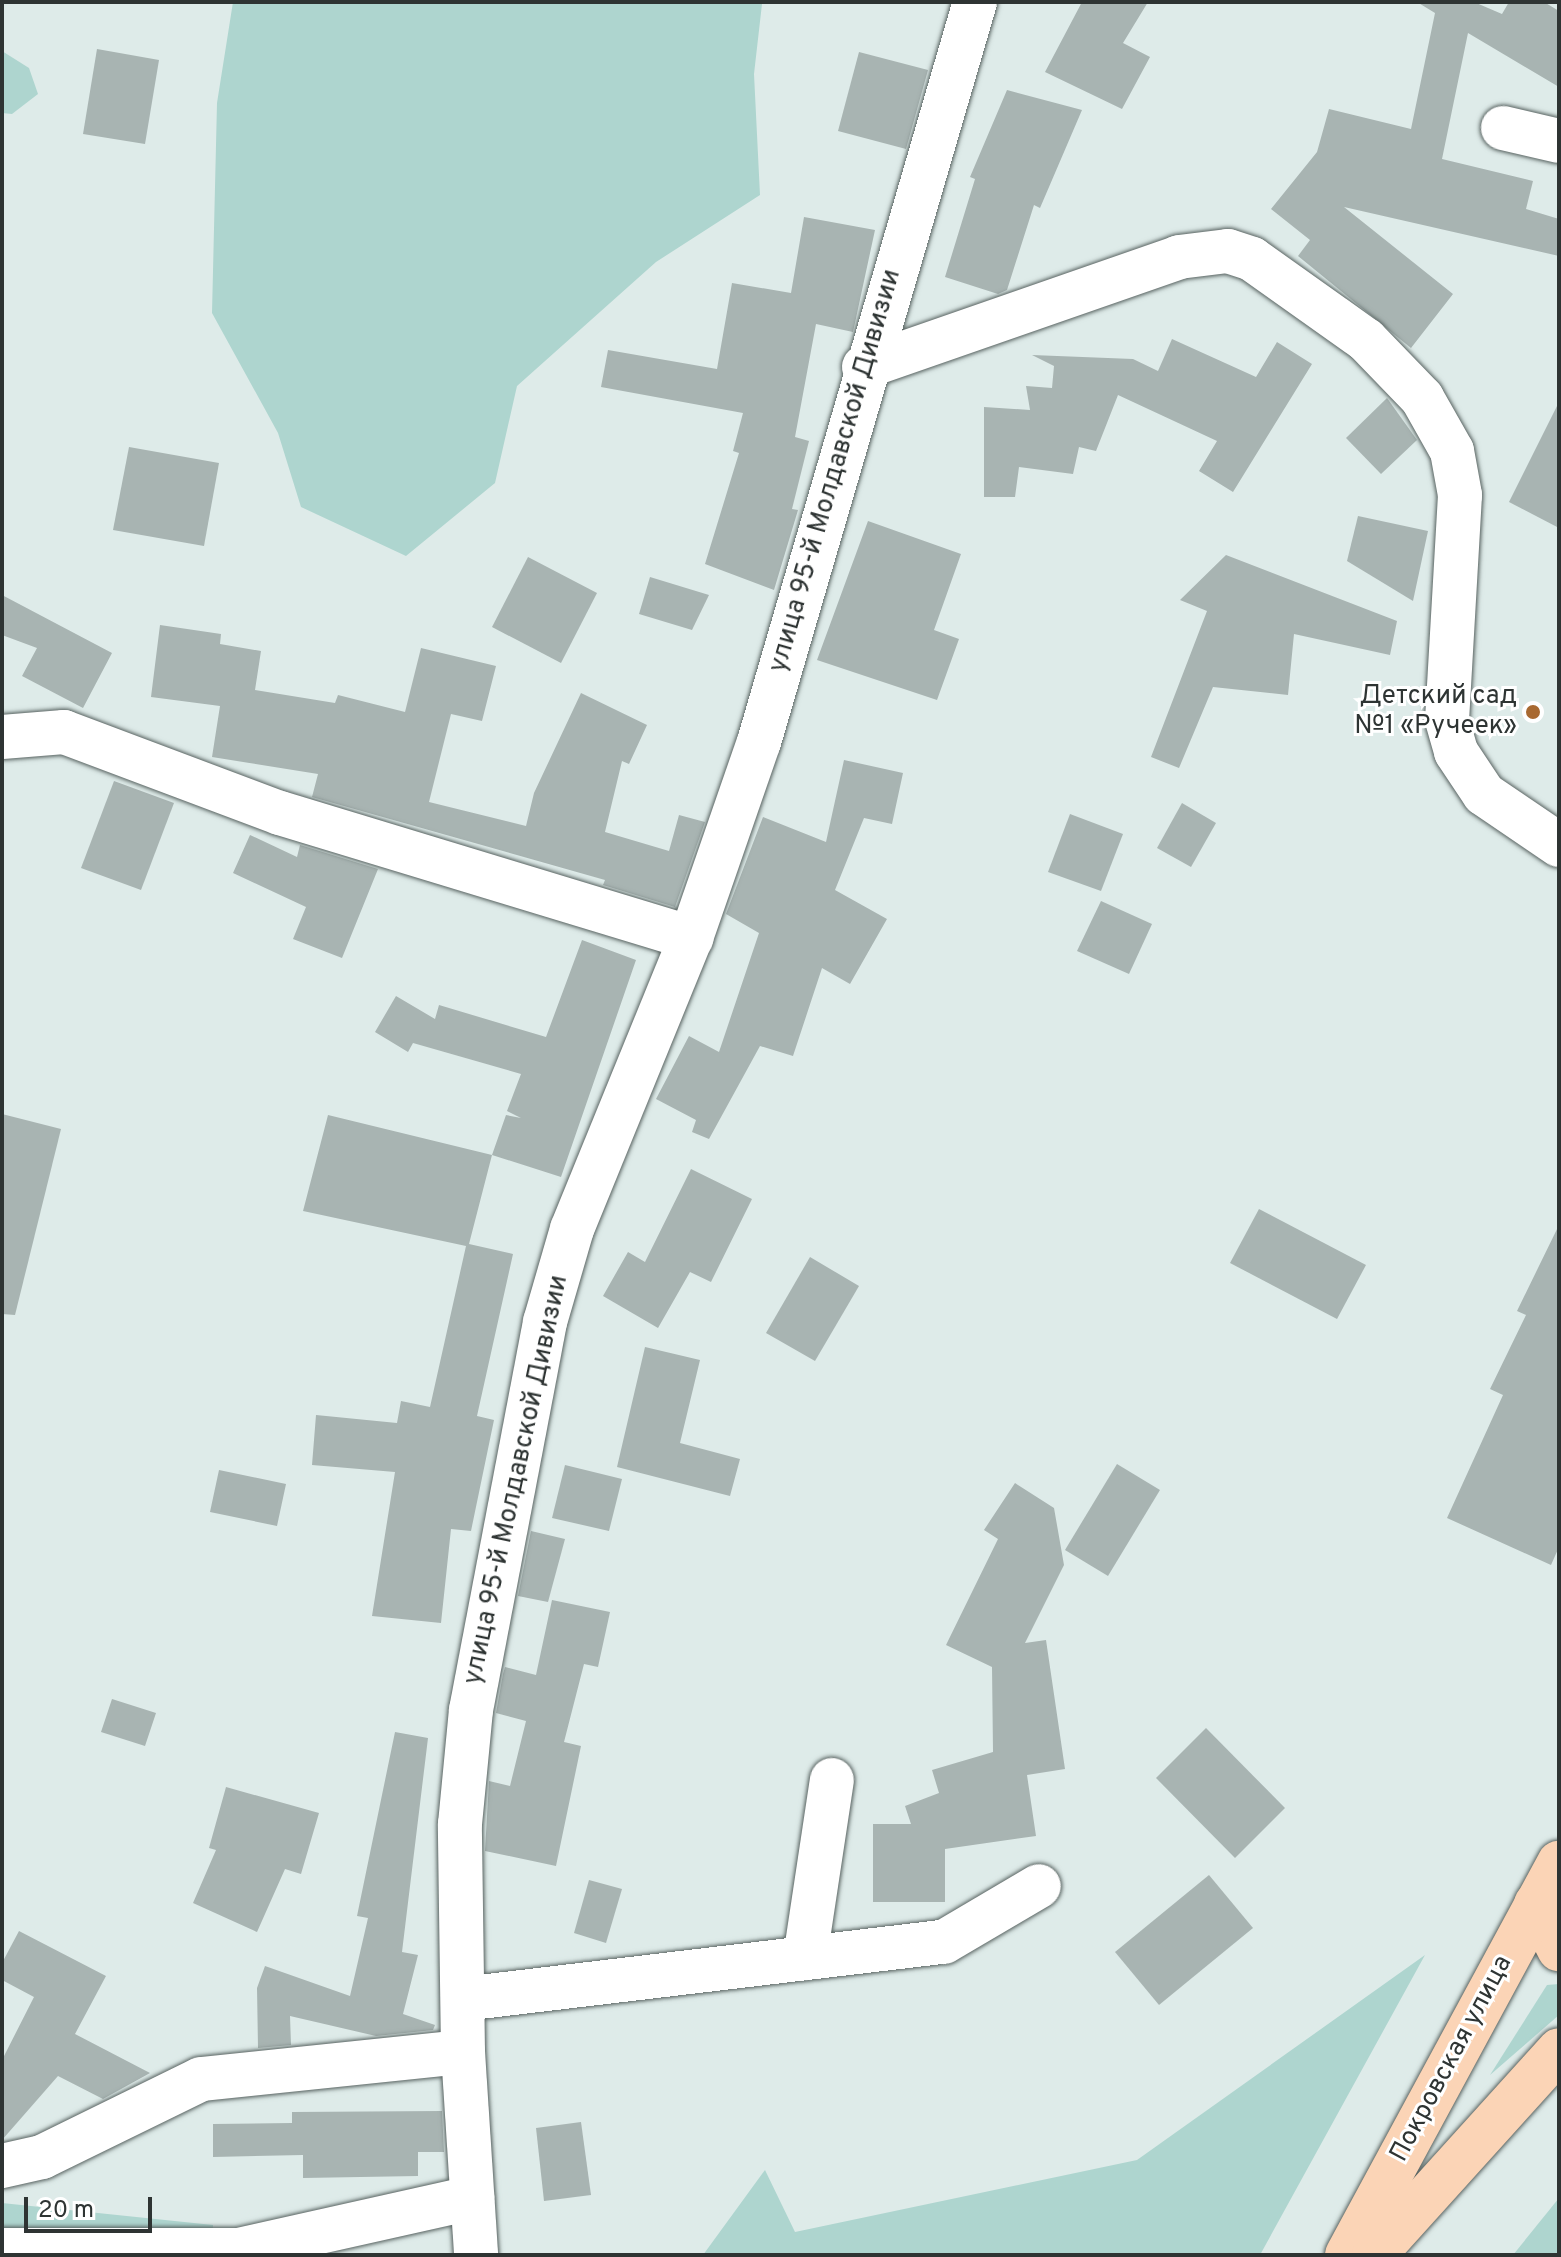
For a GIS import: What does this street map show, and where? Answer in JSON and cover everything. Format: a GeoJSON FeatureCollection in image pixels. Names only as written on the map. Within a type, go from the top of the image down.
{"type":"FeatureCollection","features":[{"type":"Feature","properties":{"kind":"main road","name":"Покровская улица"},"geometry":{"type":"LineString","coordinates":[[1347,2255],[1559,1863]]}},
{"type":"Feature","properties":{"kind":"main road"},"geometry":{"type":"LineString","coordinates":[[1536,1904],[1559,1949]]}},
{"type":"Feature","properties":{"kind":"main road","name":"Покровская улица"},"geometry":{"type":"LineString","coordinates":[[1374,2255],[1559,2050]]}},
{"type":"Feature","properties":{"kind":"street","name":"улица 95-й Молдавской Дивизии"},"geometry":{"type":"LineString","coordinates":[[476,2255],[463,2052],[460,1824],[471,1710],[545,1322],[572,1229],[691,938],[759,742],[864,367],[975,2]]}},
{"type":"Feature","properties":{"kind":"street"},"geometry":{"type":"LineString","coordinates":[[1503,128],[1559,141]]}},
{"type":"Feature","properties":{"kind":"street"},"geometry":{"type":"LineString","coordinates":[[864,367],[1179,257],[1228,251],[1252,259],[1366,340],[1422,398],[1452,451],[1460,495],[1447,720],[1456,752],[1484,794],[1559,845]]}},
{"type":"Feature","properties":{"kind":"street"},"geometry":{"type":"LineString","coordinates":[[2,737],[64,732],[280,813],[691,938]]}},
{"type":"Feature","properties":{"kind":"street"},"geometry":{"type":"LineString","coordinates":[[805,1958],[832,1780]]}},
{"type":"Feature","properties":{"kind":"street"},"geometry":{"type":"LineString","coordinates":[[463,1999],[944,1942],[1039,1886]]}},
{"type":"Feature","properties":{"kind":"street"},"geometry":{"type":"LineString","coordinates":[[2,2166],[42,2157],[201,2079],[463,2052]]}},
{"type":"Feature","properties":{"kind":"street"},"geometry":{"type":"LineString","coordinates":[[2,2250],[239,2250],[472,2198]]}},
{"type":"Feature","properties":{"kind":"green space"},"geometry":{"type":"Polygon","coordinates":[[[233,2],[762,4],[754,74],[760,195],[656,262],[517,386],[495,483],[406,556],[301,507],[278,433],[212,313],[217,103],[233,2]]]}},
{"type":"Feature","properties":{"kind":"green space"},"geometry":{"type":"Polygon","coordinates":[[[2,51],[29,68],[38,94],[12,114],[2,113],[2,51]]]}},
{"type":"Feature","properties":{"kind":"green space"},"geometry":{"type":"Polygon","coordinates":[[[1425,1955],[1260,2255],[703,2255],[765,2170],[795,2232],[1137,2160],[1425,1955]]]}},
{"type":"Feature","properties":{"kind":"green space"},"geometry":{"type":"Polygon","coordinates":[[[1559,1984],[1559,2015],[1490,2075],[1547,1985],[1559,1984]]]}},
{"type":"Feature","properties":{"kind":"green space"},"geometry":{"type":"Polygon","coordinates":[[[1559,2198],[1559,2255],[1513,2255],[1559,2198]]]}},
{"type":"Feature","properties":{"kind":"green space"},"geometry":{"type":"Polygon","coordinates":[[[2,2203],[213,2225],[212,2255],[2,2255],[2,2203]]]}},
{"type":"Feature","properties":{"kind":"building"},"geometry":{"type":"Polygon","coordinates":[[[1082,2],[1148,2],[1123,43],[1150,57],[1122,109],[1045,72],[1082,2]]]}},
{"type":"Feature","properties":{"kind":"building"},"geometry":{"type":"Polygon","coordinates":[[[1417,2],[1474,2],[1502,14],[1509,2],[1544,2],[1559,11],[1559,87],[1468,33],[1442,159],[1533,181],[1526,209],[1559,219],[1559,256],[1344,207],[1453,294],[1411,348],[1298,256],[1310,240],[1271,209],[1317,152],[1329,109],[1411,129],[1435,13],[1417,2]]]}},
{"type":"Feature","properties":{"kind":"building"},"geometry":{"type":"Polygon","coordinates":[[[97,49],[159,60],[145,144],[83,134],[97,49]]]}},
{"type":"Feature","properties":{"kind":"building"},"geometry":{"type":"Polygon","coordinates":[[[859,52],[928,70],[906,149],[838,131],[859,52]]]}},
{"type":"Feature","properties":{"kind":"building"},"geometry":{"type":"Polygon","coordinates":[[[1007,90],[1082,110],[1040,208],[1034,205],[1007,290],[998,294],[945,277],[975,179],[970,177],[1007,90]]]}},
{"type":"Feature","properties":{"kind":"building"},"geometry":{"type":"Polygon","coordinates":[[[804,217],[875,230],[853,332],[816,324],[795,437],[809,441],[792,509],[798,510],[774,590],[705,564],[739,453],[733,451],[743,413],[601,387],[608,350],[717,369],[732,283],[791,293],[804,217]]]}},
{"type":"Feature","properties":{"kind":"building"},"geometry":{"type":"Polygon","coordinates":[[[1172,339],[1256,377],[1277,342],[1312,364],[1233,492],[1199,471],[1217,441],[1118,395],[1096,451],[1079,447],[1073,474],[1019,467],[1015,497],[984,497],[984,407],[1030,410],[1026,386],[1052,388],[1054,366],[1032,355],[1133,359],[1158,371],[1172,339]]]}},
{"type":"Feature","properties":{"kind":"building"},"geometry":{"type":"Polygon","coordinates":[[[1387,398],[1417,440],[1381,474],[1346,438],[1387,398]]]}},
{"type":"Feature","properties":{"kind":"building"},"geometry":{"type":"Polygon","coordinates":[[[1559,402],[1559,528],[1509,502],[1559,402]]]}},
{"type":"Feature","properties":{"kind":"building"},"geometry":{"type":"Polygon","coordinates":[[[129,447],[219,463],[204,546],[113,530],[129,447]]]}},
{"type":"Feature","properties":{"kind":"building"},"geometry":{"type":"Polygon","coordinates":[[[1358,516],[1428,531],[1413,601],[1347,561],[1358,516]]]}},
{"type":"Feature","properties":{"kind":"building"},"geometry":{"type":"Polygon","coordinates":[[[868,521],[961,554],[934,630],[959,639],[937,700],[817,660],[868,521]]]}},
{"type":"Feature","properties":{"kind":"building"},"geometry":{"type":"Polygon","coordinates":[[[1226,555],[1397,621],[1390,655],[1294,634],[1288,695],[1213,687],[1179,768],[1151,757],[1207,611],[1180,600],[1226,555]]]}},
{"type":"Feature","properties":{"kind":"building"},"geometry":{"type":"Polygon","coordinates":[[[528,557],[597,593],[561,663],[492,627],[528,557]]]}},
{"type":"Feature","properties":{"kind":"building"},"geometry":{"type":"Polygon","coordinates":[[[650,577],[709,595],[692,630],[639,614],[650,577]]]}},
{"type":"Feature","properties":{"kind":"building"},"geometry":{"type":"Polygon","coordinates":[[[2,595],[112,653],[83,708],[22,676],[37,648],[2,635],[2,595]]]}},
{"type":"Feature","properties":{"kind":"building"},"geometry":{"type":"Polygon","coordinates":[[[160,625],[221,634],[220,644],[261,651],[255,690],[335,703],[338,695],[405,712],[421,648],[496,666],[482,721],[451,714],[429,802],[526,826],[534,793],[581,693],[647,725],[629,764],[622,761],[605,832],[669,851],[679,815],[705,822],[675,907],[603,885],[605,880],[312,797],[318,774],[212,757],[220,706],[151,697],[160,625]]]}},
{"type":"Feature","properties":{"kind":"building"},"geometry":{"type":"Polygon","coordinates":[[[844,760],[903,773],[892,824],[864,818],[835,890],[887,919],[850,984],[822,968],[793,1056],[760,1046],[709,1139],[692,1132],[696,1120],[656,1099],[689,1036],[719,1052],[759,933],[726,914],[763,817],[826,842],[844,760]]]}},
{"type":"Feature","properties":{"kind":"building"},"geometry":{"type":"Polygon","coordinates":[[[114,781],[174,803],[141,890],[81,868],[114,781]]]}},
{"type":"Feature","properties":{"kind":"building"},"geometry":{"type":"Polygon","coordinates":[[[1182,803],[1216,823],[1191,867],[1157,848],[1182,803]]]}},
{"type":"Feature","properties":{"kind":"building"},"geometry":{"type":"Polygon","coordinates":[[[1070,814],[1123,834],[1101,891],[1048,872],[1070,814]]]}},
{"type":"Feature","properties":{"kind":"building"},"geometry":{"type":"Polygon","coordinates":[[[250,835],[297,857],[300,845],[378,869],[342,958],[293,939],[306,907],[233,873],[250,835]]]}},
{"type":"Feature","properties":{"kind":"building"},"geometry":{"type":"Polygon","coordinates":[[[1101,901],[1152,924],[1129,974],[1077,951],[1101,901]]]}},
{"type":"Feature","properties":{"kind":"building"},"geometry":{"type":"Polygon","coordinates":[[[582,940],[636,960],[561,1177],[492,1155],[506,1115],[521,1118],[507,1111],[521,1074],[413,1043],[408,1052],[375,1032],[396,996],[435,1019],[439,1005],[546,1037],[582,940]]]}},
{"type":"Feature","properties":{"kind":"building"},"geometry":{"type":"Polygon","coordinates":[[[2,1114],[61,1129],[15,1315],[2,1314],[2,1114]]]}},
{"type":"Feature","properties":{"kind":"building"},"geometry":{"type":"Polygon","coordinates":[[[328,1115],[492,1155],[469,1244],[513,1254],[477,1416],[494,1420],[471,1531],[451,1529],[441,1623],[372,1616],[395,1472],[312,1465],[316,1415],[397,1423],[401,1401],[430,1407],[466,1246],[303,1211],[328,1115]]]}},
{"type":"Feature","properties":{"kind":"building"},"geometry":{"type":"Polygon","coordinates":[[[691,1169],[752,1199],[711,1282],[690,1272],[658,1328],[603,1296],[628,1252],[645,1262],[691,1169]]]}},
{"type":"Feature","properties":{"kind":"building"},"geometry":{"type":"Polygon","coordinates":[[[1259,1209],[1366,1265],[1337,1319],[1230,1263],[1259,1209]]]}},
{"type":"Feature","properties":{"kind":"building"},"geometry":{"type":"Polygon","coordinates":[[[1559,1225],[1559,1547],[1551,1565],[1447,1518],[1503,1395],[1490,1389],[1526,1315],[1517,1311],[1559,1225]]]}},
{"type":"Feature","properties":{"kind":"building"},"geometry":{"type":"Polygon","coordinates":[[[810,1257],[859,1286],[815,1361],[766,1333],[810,1257]]]}},
{"type":"Feature","properties":{"kind":"building"},"geometry":{"type":"Polygon","coordinates":[[[645,1347],[700,1360],[680,1443],[740,1459],[730,1496],[617,1467],[645,1347]]]}},
{"type":"Feature","properties":{"kind":"building"},"geometry":{"type":"Polygon","coordinates":[[[1117,1464],[1160,1490],[1108,1576],[1065,1550],[1117,1464]]]}},
{"type":"Feature","properties":{"kind":"building"},"geometry":{"type":"Polygon","coordinates":[[[565,1465],[622,1479],[609,1531],[552,1518],[565,1465]]]}},
{"type":"Feature","properties":{"kind":"building"},"geometry":{"type":"Polygon","coordinates":[[[219,1470],[286,1484],[277,1526],[210,1512],[219,1470]]]}},
{"type":"Feature","properties":{"kind":"building"},"geometry":{"type":"Polygon","coordinates":[[[1015,1483],[1054,1508],[1064,1565],[1025,1643],[1046,1640],[1065,1769],[1027,1775],[1036,1836],[945,1849],[945,1902],[873,1902],[873,1824],[911,1824],[905,1806],[939,1793],[932,1770],[993,1752],[992,1667],[946,1645],[998,1539],[984,1530],[1015,1483]]]}},
{"type":"Feature","properties":{"kind":"building"},"geometry":{"type":"Polygon","coordinates":[[[531,1531],[565,1539],[548,1602],[518,1596],[531,1531]]]}},
{"type":"Feature","properties":{"kind":"building"},"geometry":{"type":"Polygon","coordinates":[[[552,1600],[610,1612],[598,1667],[584,1664],[564,1742],[581,1746],[556,1866],[485,1851],[489,1781],[510,1786],[526,1721],[496,1713],[503,1674],[505,1667],[536,1675],[552,1600]]]}},
{"type":"Feature","properties":{"kind":"building"},"geometry":{"type":"Polygon","coordinates":[[[112,1699],[156,1713],[145,1746],[101,1732],[112,1699]]]}},
{"type":"Feature","properties":{"kind":"building"},"geometry":{"type":"Polygon","coordinates":[[[1206,1728],[1285,1808],[1235,1858],[1156,1778],[1206,1728]]]}},
{"type":"Feature","properties":{"kind":"building"},"geometry":{"type":"Polygon","coordinates":[[[395,1732],[428,1738],[402,1952],[418,1955],[403,2014],[435,2025],[433,2030],[376,2036],[290,2016],[291,2045],[258,2048],[257,1988],[265,1966],[350,1996],[368,1918],[357,1916],[395,1732]]]}},
{"type":"Feature","properties":{"kind":"building"},"geometry":{"type":"Polygon","coordinates":[[[226,1787],[319,1813],[301,1874],[285,1869],[257,1932],[193,1903],[216,1850],[209,1848],[226,1787]]]}},
{"type":"Feature","properties":{"kind":"building"},"geometry":{"type":"Polygon","coordinates":[[[1209,1875],[1253,1928],[1159,2005],[1115,1952],[1209,1875]]]}},
{"type":"Feature","properties":{"kind":"building"},"geometry":{"type":"Polygon","coordinates":[[[589,1880],[622,1889],[606,1943],[574,1933],[589,1880]]]}},
{"type":"Feature","properties":{"kind":"building"},"geometry":{"type":"Polygon","coordinates":[[[19,1931],[106,1976],[75,2034],[150,2073],[103,2099],[58,2076],[2,2140],[2,2060],[34,1997],[2,1980],[2,1963],[19,1931]]]}},
{"type":"Feature","properties":{"kind":"building"},"geometry":{"type":"Polygon","coordinates":[[[442,2111],[444,2152],[418,2152],[418,2176],[303,2178],[303,2155],[213,2157],[213,2124],[292,2123],[292,2112],[442,2111]]]}},
{"type":"Feature","properties":{"kind":"building"},"geometry":{"type":"Polygon","coordinates":[[[581,2122],[591,2195],[544,2201],[536,2128],[581,2122]]]}},
{"type":"Feature","properties":{"kind":"place","name":"Детский сад №1 «Ручеек»"},"geometry":{"type":"Point","coordinates":[1533,712]}}]}
